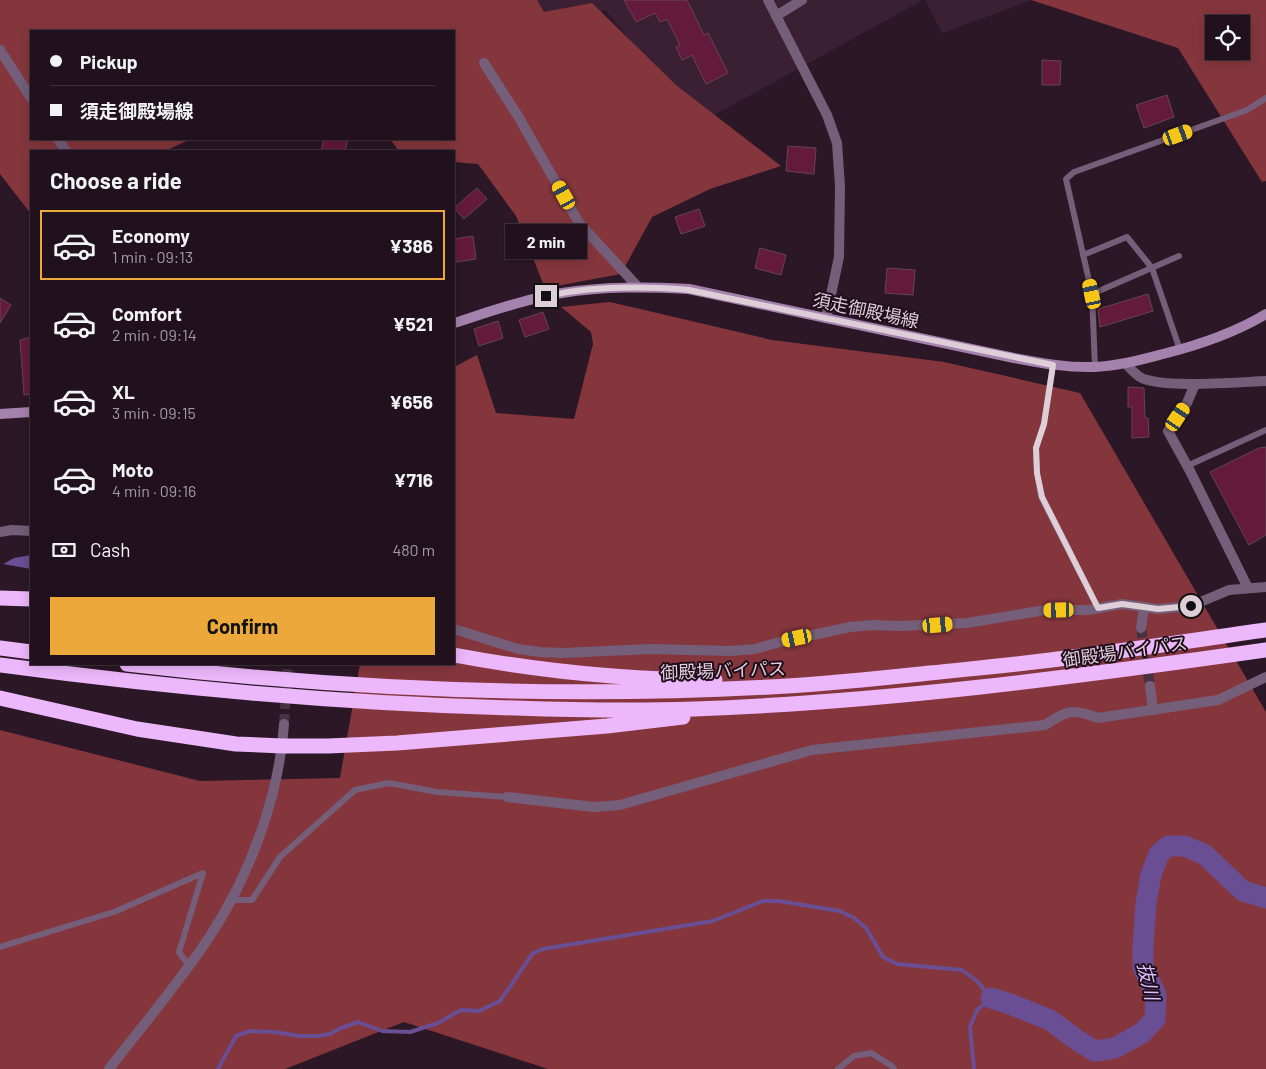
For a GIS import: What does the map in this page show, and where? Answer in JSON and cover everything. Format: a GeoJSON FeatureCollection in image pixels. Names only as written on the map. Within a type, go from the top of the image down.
{"type":"FeatureCollection","features":[{"type":"Feature","properties":{"kind":"highway"},"geometry":{"type":"LineString","coordinates":[[0,598],[30,599]]}},
{"type":"Feature","properties":{"kind":"highway","name":"御殿場バイパス"},"geometry":{"type":"LineString","coordinates":[[136,665],[269,679],[451,690],[584,693],[790,686],[879,678],[1070,658],[1266,630]]}},
{"type":"Feature","properties":{"kind":"highway"},"geometry":{"type":"LineString","coordinates":[[0,648],[30,652]]}},
{"type":"Feature","properties":{"kind":"highway","name":"御殿場バイパス"},"geometry":{"type":"LineString","coordinates":[[0,665],[160,685],[362,703],[587,710],[694,709],[838,700],[1075,677],[1266,650]]}},
{"type":"Feature","properties":{"kind":"highway"},"geometry":{"type":"LineString","coordinates":[[455,655],[564,672],[690,679],[789,680],[879,678]]}},
{"type":"Feature","properties":{"kind":"highway"},"geometry":{"type":"LineString","coordinates":[[0,698],[137,729],[236,744],[283,746],[387,743],[607,726],[838,700]]}},
{"type":"Feature","properties":{"kind":"main road","name":"須走御殿場線"},"geometry":{"type":"LineString","coordinates":[[455,322],[530,300],[562,293],[599,288],[637,286],[689,290],[1053,365],[1095,367],[1126,364],[1206,343],[1247,325],[1266,314]]}},
{"type":"Feature","properties":{"kind":"main road"},"geometry":{"type":"LineString","coordinates":[[0,414],[30,412]]}},
{"type":"Feature","properties":{"kind":"street"},"geometry":{"type":"LineString","coordinates":[[768,0],[827,115],[837,143],[840,186],[839,256],[826,318]]}},
{"type":"Feature","properties":{"kind":"street"},"geometry":{"type":"LineString","coordinates":[[776,16],[802,0]]}},
{"type":"Feature","properties":{"kind":"street"},"geometry":{"type":"LineString","coordinates":[[0,50],[30,96]]}},
{"type":"Feature","properties":{"kind":"street"},"geometry":{"type":"LineString","coordinates":[[484,63],[518,116],[579,223],[637,286]]}},
{"type":"Feature","properties":{"kind":"street"},"geometry":{"type":"LineString","coordinates":[[1126,364],[1140,377],[1157,383],[1195,384],[1266,381]]}},
{"type":"Feature","properties":{"kind":"street"},"geometry":{"type":"LineString","coordinates":[[1195,384],[1187,403],[1168,431],[1188,466],[1248,588]]}},
{"type":"Feature","properties":{"kind":"street"},"geometry":{"type":"LineString","coordinates":[[0,532],[12,530],[30,531]]}},
{"type":"Feature","properties":{"kind":"street"},"geometry":{"type":"LineString","coordinates":[[455,629],[518,649],[563,654],[651,650],[730,651],[755,649],[850,627],[967,623],[1045,610],[1098,608],[1122,604],[1158,609],[1191,606],[1228,590],[1266,587]]}},
{"type":"Feature","properties":{"kind":"street"},"geometry":{"type":"LineString","coordinates":[[1141,628],[1144,608]]}},
{"type":"Feature","properties":{"kind":"street"},"geometry":{"type":"LineString","coordinates":[[507,798],[594,807],[620,804],[812,750],[1045,725],[1064,712],[1080,711],[1098,718],[1218,700],[1266,677]]}},
{"type":"Feature","properties":{"kind":"street"},"geometry":{"type":"LineString","coordinates":[[1150,686],[1153,710]]}},
{"type":"Feature","properties":{"kind":"street"},"geometry":{"type":"LineString","coordinates":[[109,1069],[189,966],[231,900],[254,851],[270,803],[283,746],[284,724]]}},
{"type":"Feature","properties":{"kind":"lane"},"geometry":{"type":"LineString","coordinates":[[1095,367],[1092,294],[1066,179],[1074,172],[1247,110],[1266,98]]}},
{"type":"Feature","properties":{"kind":"lane"},"geometry":{"type":"LineString","coordinates":[[1083,255],[1127,237],[1152,268],[1180,350]]}},
{"type":"Feature","properties":{"kind":"lane"},"geometry":{"type":"LineString","coordinates":[[1092,294],[1179,256]]}},
{"type":"Feature","properties":{"kind":"lane"},"geometry":{"type":"LineString","coordinates":[[1053,365],[1044,424],[1036,448],[1037,473],[1042,497],[1098,608]]}},
{"type":"Feature","properties":{"kind":"lane"},"geometry":{"type":"LineString","coordinates":[[1188,466],[1266,430]]}},
{"type":"Feature","properties":{"kind":"lane"},"geometry":{"type":"LineString","coordinates":[[231,900],[252,900],[280,857],[354,790],[389,783],[436,792],[507,798]]}},
{"type":"Feature","properties":{"kind":"lane"},"geometry":{"type":"LineString","coordinates":[[0,947],[114,912],[203,874],[179,952],[189,966]]}},
{"type":"Feature","properties":{"kind":"lane"},"geometry":{"type":"LineString","coordinates":[[838,1069],[854,1056],[872,1053],[894,1069]]}},
{"type":"Feature","properties":{"kind":"shaded area"},"geometry":{"type":"Polygon","coordinates":[[[0,0],[537,0],[544,12],[592,3],[676,85],[781,166],[710,189],[652,217],[621,274],[545,288],[516,216],[478,164],[455,162],[455,150],[398,150],[391,140],[455,140],[455,30],[30,30],[30,140],[189,140],[167,150],[30,150],[30,213],[0,174],[0,0]]]}},
{"type":"Feature","properties":{"kind":"shaded area"},"geometry":{"type":"Polygon","coordinates":[[[532,0],[923,0],[698,124],[606,11],[541,16],[532,0]]]}},
{"type":"Feature","properties":{"kind":"shaded area"},"geometry":{"type":"Polygon","coordinates":[[[925,0],[1032,0],[942,33],[925,0]]]}},
{"type":"Feature","properties":{"kind":"shaded area"},"geometry":{"type":"Polygon","coordinates":[[[1031,0],[1266,0],[1266,181],[1262,182],[1178,48],[1031,0]]]}},
{"type":"Feature","properties":{"kind":"shaded area"},"geometry":{"type":"Polygon","coordinates":[[[610,302],[772,340],[944,362],[1080,393],[1266,712],[1266,1069],[548,1069],[404,1022],[285,1069],[0,1069],[0,730],[200,781],[340,778],[360,665],[455,665],[455,366],[477,355],[496,413],[574,419],[593,344],[591,332],[561,307],[610,302]]]}},
{"type":"Feature","properties":{"kind":"shaded area"},"geometry":{"type":"Polygon","coordinates":[[[30,555],[30,569],[3,564],[14,558],[30,555]]]}},
{"type":"Feature","properties":{"kind":"building"},"geometry":{"type":"Polygon","coordinates":[[[624,0],[687,0],[704,35],[708,33],[728,73],[706,84],[692,55],[682,60],[676,47],[680,45],[667,19],[660,22],[655,13],[636,22],[624,0]]]}},
{"type":"Feature","properties":{"kind":"building"},"geometry":{"type":"Polygon","coordinates":[[[1042,60],[1061,61],[1060,85],[1042,85],[1042,60]]]}},
{"type":"Feature","properties":{"kind":"building"},"geometry":{"type":"Polygon","coordinates":[[[1167,95],[1174,117],[1144,128],[1136,105],[1167,95]]]}},
{"type":"Feature","properties":{"kind":"building"},"geometry":{"type":"Polygon","coordinates":[[[324,140],[348,140],[345,150],[321,150],[324,140]]]}},
{"type":"Feature","properties":{"kind":"building"},"geometry":{"type":"Polygon","coordinates":[[[788,146],[816,148],[814,174],[786,171],[788,146]]]}},
{"type":"Feature","properties":{"kind":"building"},"geometry":{"type":"Polygon","coordinates":[[[477,188],[487,199],[464,219],[455,207],[477,188]]]}},
{"type":"Feature","properties":{"kind":"building"},"geometry":{"type":"Polygon","coordinates":[[[699,209],[705,226],[681,234],[675,217],[699,209]]]}},
{"type":"Feature","properties":{"kind":"building"},"geometry":{"type":"Polygon","coordinates":[[[473,236],[476,259],[456,262],[455,239],[473,236]]]}},
{"type":"Feature","properties":{"kind":"building"},"geometry":{"type":"Polygon","coordinates":[[[760,248],[786,255],[781,275],[755,268],[760,248]]]}},
{"type":"Feature","properties":{"kind":"building"},"geometry":{"type":"Polygon","coordinates":[[[887,268],[915,270],[913,295],[885,293],[887,268]]]}},
{"type":"Feature","properties":{"kind":"building"},"geometry":{"type":"Polygon","coordinates":[[[1148,294],[1153,311],[1100,327],[1098,309],[1148,294]]]}},
{"type":"Feature","properties":{"kind":"building"},"geometry":{"type":"Polygon","coordinates":[[[0,298],[11,305],[0,323],[0,298]]]}},
{"type":"Feature","properties":{"kind":"building"},"geometry":{"type":"Polygon","coordinates":[[[543,312],[549,329],[525,337],[519,320],[543,312]]]}},
{"type":"Feature","properties":{"kind":"building"},"geometry":{"type":"Polygon","coordinates":[[[498,321],[503,338],[479,346],[474,329],[498,321]]]}},
{"type":"Feature","properties":{"kind":"building"},"geometry":{"type":"Polygon","coordinates":[[[30,337],[30,394],[24,395],[20,340],[30,337]]]}},
{"type":"Feature","properties":{"kind":"building"},"geometry":{"type":"Polygon","coordinates":[[[1128,387],[1144,388],[1145,418],[1148,418],[1149,437],[1132,438],[1132,407],[1128,407],[1128,387]]]}},
{"type":"Feature","properties":{"kind":"building"},"geometry":{"type":"Polygon","coordinates":[[[1266,447],[1266,535],[1249,545],[1210,472],[1259,448],[1266,447]]]}},
{"type":"Feature","properties":{"kind":"waterway","name":"抜川"},"geometry":{"type":"LineString","coordinates":[[991,998],[1050,1020],[1095,1051],[1115,1048],[1142,1033],[1155,1019],[1156,995],[1143,967],[1143,947],[1146,903],[1151,875],[1159,854],[1168,846],[1184,846],[1204,854],[1243,891],[1266,898]]}},
{"type":"Feature","properties":{"kind":"waterway"},"geometry":{"type":"LineString","coordinates":[[218,1069],[236,1036],[250,1031],[318,1036],[330,1034],[358,1022],[382,1031],[410,1032],[438,1023],[461,1010],[479,1011],[500,1001],[533,953],[543,949],[713,921],[763,901],[779,901],[840,911],[854,918],[866,928],[883,957],[897,964],[962,970],[977,981],[991,998],[977,1010],[970,1027],[974,1069]]}},
{"type":"Feature","properties":{"kind":"tunnel"},"geometry":{"type":"LineString","coordinates":[[1141,628],[1150,686]]}},
{"type":"Feature","properties":{"kind":"tunnel"},"geometry":{"type":"LineString","coordinates":[[284,724],[288,665]]}},
{"type":"Feature","properties":{"kind":"route"},"geometry":{"type":"LineString","coordinates":[[546,296],[599,288],[641,286],[689,290],[1053,365],[1044,424],[1036,448],[1037,473],[1042,497],[1098,608],[1122,604],[1158,609],[1191,606]]}}]}
